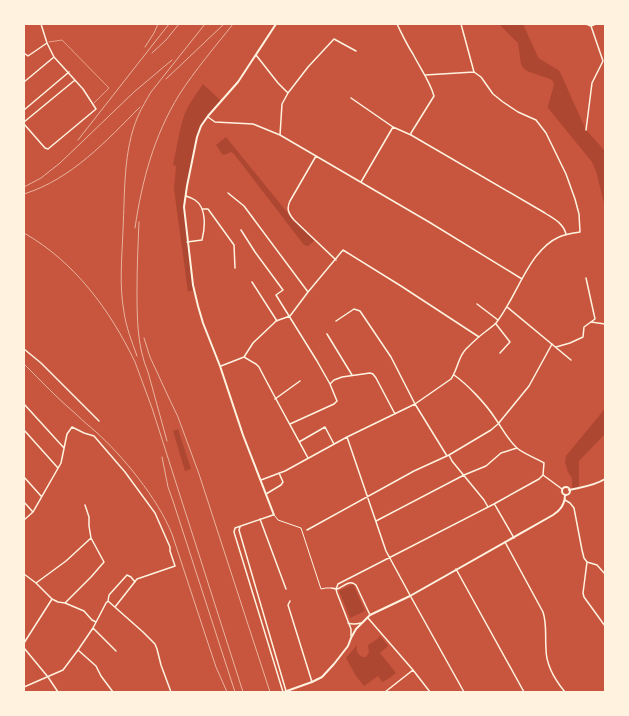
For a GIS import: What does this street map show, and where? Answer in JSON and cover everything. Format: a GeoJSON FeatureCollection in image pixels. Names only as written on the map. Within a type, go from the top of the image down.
{"type":"FeatureCollection","features":[{"type":"Feature","properties":{"kind":"street"},"geometry":{"type":"LineString","coordinates":[[41,24],[47,43],[54,57],[69,72],[83,89],[96,109],[47,149],[24,123],[75,80]]}},
{"type":"Feature","properties":{"kind":"street"},"geometry":{"type":"LineString","coordinates":[[276,24],[237,84],[208,116],[201,126],[198,134],[185,195],[184,207],[187,242],[195,298],[243,435],[275,518],[301,528],[321,589],[336,589],[350,582],[353,583],[356,585],[370,615]]}},
{"type":"Feature","properties":{"kind":"street"},"geometry":{"type":"LineString","coordinates":[[397,24],[425,75],[434,96],[413,128],[411,135]]}},
{"type":"Feature","properties":{"kind":"street"},"geometry":{"type":"LineString","coordinates":[[461,24],[474,72]]}},
{"type":"Feature","properties":{"kind":"street"},"geometry":{"type":"LineString","coordinates":[[586,24],[592,26],[596,24]]}},
{"type":"Feature","properties":{"kind":"street"},"geometry":{"type":"LineString","coordinates":[[586,130],[592,83],[604,62],[592,26]]}},
{"type":"Feature","properties":{"kind":"street"},"geometry":{"type":"LineString","coordinates":[[280,135],[282,104],[288,93],[308,67],[334,39],[356,51]]}},
{"type":"Feature","properties":{"kind":"street"},"geometry":{"type":"LineString","coordinates":[[24,53],[28,56],[47,43]]}},
{"type":"Feature","properties":{"kind":"street"},"geometry":{"type":"LineString","coordinates":[[256,54],[278,83],[288,93]]}},
{"type":"Feature","properties":{"kind":"street"},"geometry":{"type":"LineString","coordinates":[[24,82],[54,57]]}},
{"type":"Feature","properties":{"kind":"street"},"geometry":{"type":"LineString","coordinates":[[24,110],[69,72]]}},
{"type":"Feature","properties":{"kind":"street"},"geometry":{"type":"LineString","coordinates":[[261,480],[280,473],[347,437],[415,404],[451,379],[466,348],[496,324],[542,248],[553,240],[566,234],[580,232],[579,214],[566,174],[546,133],[536,120],[518,112],[493,94],[481,77],[474,72],[425,75]]}},
{"type":"Feature","properties":{"kind":"street"},"geometry":{"type":"LineString","coordinates":[[351,98],[393,127],[411,135],[545,212],[560,223],[565,229],[566,234]]}},
{"type":"Feature","properties":{"kind":"street"},"geometry":{"type":"LineString","coordinates":[[208,116],[215,122],[253,124],[280,135],[456,238],[522,280]]}},
{"type":"Feature","properties":{"kind":"street"},"geometry":{"type":"LineString","coordinates":[[361,182],[393,127]]}},
{"type":"Feature","properties":{"kind":"street"},"geometry":{"type":"LineString","coordinates":[[316,156],[290,201],[288,210],[289,214],[294,220],[336,260]]}},
{"type":"Feature","properties":{"kind":"street"},"geometry":{"type":"LineString","coordinates":[[228,193],[244,206],[308,292]]}},
{"type":"Feature","properties":{"kind":"street"},"geometry":{"type":"LineString","coordinates":[[185,195],[196,201],[202,209],[204,231],[202,240],[187,242]]}},
{"type":"Feature","properties":{"kind":"street"},"geometry":{"type":"LineString","coordinates":[[202,209],[208,209],[234,244],[235,268]]}},
{"type":"Feature","properties":{"kind":"street"},"geometry":{"type":"LineString","coordinates":[[241,230],[283,290],[276,295],[317,361],[330,384],[337,401],[334,404],[290,424]]}},
{"type":"Feature","properties":{"kind":"street"},"geometry":{"type":"LineString","coordinates":[[220,366],[244,357],[256,340],[277,320],[290,316],[343,250],[479,337]]}},
{"type":"Feature","properties":{"kind":"street"},"geometry":{"type":"LineString","coordinates":[[556,347],[583,337],[584,327],[595,318],[586,278]]}},
{"type":"Feature","properties":{"kind":"street"},"geometry":{"type":"LineString","coordinates":[[252,282],[277,320]]}},
{"type":"Feature","properties":{"kind":"street"},"geometry":{"type":"LineString","coordinates":[[478,304],[498,320]]}},
{"type":"Feature","properties":{"kind":"street"},"geometry":{"type":"LineString","coordinates":[[507,307],[571,360]]}},
{"type":"Feature","properties":{"kind":"street"},"geometry":{"type":"LineString","coordinates":[[336,322],[354,309],[360,311],[390,357],[415,404],[448,456],[488,507]]}},
{"type":"Feature","properties":{"kind":"street"},"geometry":{"type":"LineString","coordinates":[[591,322],[605,324]]}},
{"type":"Feature","properties":{"kind":"street"},"geometry":{"type":"LineString","coordinates":[[496,324],[510,342],[500,353]]}},
{"type":"Feature","properties":{"kind":"street"},"geometry":{"type":"LineString","coordinates":[[327,334],[352,375]]}},
{"type":"Feature","properties":{"kind":"street"},"geometry":{"type":"LineString","coordinates":[[307,530],[414,472],[448,456],[498,424],[529,386],[552,344]]}},
{"type":"Feature","properties":{"kind":"street"},"geometry":{"type":"LineString","coordinates":[[24,349],[41,363],[99,421]]}},
{"type":"Feature","properties":{"kind":"street"},"geometry":{"type":"LineString","coordinates":[[244,357],[259,367],[308,459]]}},
{"type":"Feature","properties":{"kind":"street"},"geometry":{"type":"LineString","coordinates":[[330,384],[334,380],[342,377],[370,373],[374,374],[395,414]]}},
{"type":"Feature","properties":{"kind":"street"},"geometry":{"type":"LineString","coordinates":[[351,638],[350,629],[336,589],[338,584],[494,504],[540,479],[543,475],[544,463],[517,448],[479,399],[461,380],[454,375]]}},
{"type":"Feature","properties":{"kind":"street"},"geometry":{"type":"LineString","coordinates":[[275,399],[300,381]]}},
{"type":"Feature","properties":{"kind":"street"},"geometry":{"type":"LineString","coordinates":[[24,404],[64,448]]}},
{"type":"Feature","properties":{"kind":"street"},"geometry":{"type":"LineString","coordinates":[[299,442],[325,427],[335,444]]}},
{"type":"Feature","properties":{"kind":"street"},"geometry":{"type":"LineString","coordinates":[[24,520],[32,512],[42,497],[61,463],[67,434],[72,428],[94,436],[125,472],[155,513],[170,547],[175,566],[137,579],[115,607]]}},
{"type":"Feature","properties":{"kind":"street"},"geometry":{"type":"LineString","coordinates":[[24,430],[58,468]]}},
{"type":"Feature","properties":{"kind":"street"},"geometry":{"type":"LineString","coordinates":[[347,437],[386,552],[464,692]]}},
{"type":"Feature","properties":{"kind":"street"},"geometry":{"type":"LineString","coordinates":[[376,521],[464,475],[486,466],[501,453],[517,448]]}},
{"type":"Feature","properties":{"kind":"street"},"geometry":{"type":"LineString","coordinates":[[266,494],[282,485],[283,482],[280,473]]}},
{"type":"Feature","properties":{"kind":"street"},"geometry":{"type":"LineString","coordinates":[[543,475],[563,488],[566,487],[570,490],[590,486],[605,479]]}},
{"type":"Feature","properties":{"kind":"street"},"geometry":{"type":"LineString","coordinates":[[24,477],[42,497]]}},
{"type":"Feature","properties":{"kind":"street"},"geometry":{"type":"LineString","coordinates":[[284,692],[312,682],[322,676],[334,664],[348,646],[356,629],[370,615],[410,596],[556,513],[561,508],[565,500],[565,495],[562,493],[563,488]]}},
{"type":"Feature","properties":{"kind":"street"},"geometry":{"type":"LineString","coordinates":[[565,495],[569,494],[570,490]]}},
{"type":"Feature","properties":{"kind":"street"},"geometry":{"type":"LineString","coordinates":[[565,500],[574,508],[584,558],[587,562],[597,565],[605,574]]}},
{"type":"Feature","properties":{"kind":"street"},"geometry":{"type":"LineString","coordinates":[[24,502],[32,512]]}},
{"type":"Feature","properties":{"kind":"street"},"geometry":{"type":"LineString","coordinates":[[494,504],[514,538]]}},
{"type":"Feature","properties":{"kind":"street"},"geometry":{"type":"LineString","coordinates":[[65,603],[104,562],[92,538],[89,526],[89,517],[85,505]]}},
{"type":"Feature","properties":{"kind":"street"},"geometry":{"type":"LineString","coordinates":[[274,515],[235,528],[234,532],[284,692]]}},
{"type":"Feature","properties":{"kind":"street"},"geometry":{"type":"LineString","coordinates":[[260,519],[286,589]]}},
{"type":"Feature","properties":{"kind":"street"},"geometry":{"type":"LineString","coordinates":[[240,527],[239,530],[284,692]]}},
{"type":"Feature","properties":{"kind":"street"},"geometry":{"type":"LineString","coordinates":[[36,583],[66,561],[92,538]]}},
{"type":"Feature","properties":{"kind":"street"},"geometry":{"type":"LineString","coordinates":[[505,542],[543,612],[546,622],[547,660],[554,678],[565,692]]}},
{"type":"Feature","properties":{"kind":"street"},"geometry":{"type":"LineString","coordinates":[[587,562],[583,593],[584,597],[605,626]]}},
{"type":"Feature","properties":{"kind":"street"},"geometry":{"type":"LineString","coordinates":[[456,569],[524,692]]}},
{"type":"Feature","properties":{"kind":"street"},"geometry":{"type":"LineString","coordinates":[[24,574],[36,583],[52,599],[84,611],[92,620],[96,622]]}},
{"type":"Feature","properties":{"kind":"street"},"geometry":{"type":"LineString","coordinates":[[24,687],[63,670],[93,628],[106,602],[108,601],[109,595],[127,575],[131,576],[135,582]]}},
{"type":"Feature","properties":{"kind":"street"},"geometry":{"type":"LineString","coordinates":[[24,643],[52,599]]}},
{"type":"Feature","properties":{"kind":"street"},"geometry":{"type":"LineString","coordinates":[[290,600],[288,605],[312,682]]}},
{"type":"Feature","properties":{"kind":"street"},"geometry":{"type":"LineString","coordinates":[[108,601],[155,644],[171,692]]}},
{"type":"Feature","properties":{"kind":"street"},"geometry":{"type":"LineString","coordinates":[[368,618],[430,692]]}},
{"type":"Feature","properties":{"kind":"street"},"geometry":{"type":"LineString","coordinates":[[348,623],[362,623]]}},
{"type":"Feature","properties":{"kind":"street"},"geometry":{"type":"LineString","coordinates":[[93,628],[116,651]]}},
{"type":"Feature","properties":{"kind":"street"},"geometry":{"type":"LineString","coordinates":[[24,648],[48,677],[58,692]]}},
{"type":"Feature","properties":{"kind":"street"},"geometry":{"type":"LineString","coordinates":[[78,650],[96,666],[112,692]]}},
{"type":"Feature","properties":{"kind":"street"},"geometry":{"type":"LineString","coordinates":[[385,692],[413,670]]}},
{"type":"Feature","properties":{"kind":"lane"},"geometry":{"type":"LineString","coordinates":[[47,43],[62,40],[109,88],[93,104]]}},
{"type":"Feature","properties":{"kind":"shaded area"},"geometry":{"type":"Polygon","coordinates":[[[499,24],[523,24],[538,57],[560,72],[586,130],[605,151],[605,207],[596,171],[592,162],[548,108],[554,85],[553,81],[523,68],[518,43],[499,24]]]}},
{"type":"Feature","properties":{"kind":"shaded area"},"geometry":{"type":"Polygon","coordinates":[[[203,84],[221,101],[208,116],[199,131],[184,202],[193,290],[188,292],[174,189],[176,166],[173,165],[185,113],[191,101],[203,84]]]}},
{"type":"Feature","properties":{"kind":"shaded area"},"geometry":{"type":"Polygon","coordinates":[[[226,137],[291,217],[315,240],[308,246],[304,245],[234,154],[231,152],[224,155],[222,154],[216,145],[226,137]]]}},
{"type":"Feature","properties":{"kind":"shaded area"},"geometry":{"type":"Polygon","coordinates":[[[605,407],[605,434],[579,461],[579,488],[572,489],[572,478],[568,472],[565,462],[566,456],[605,407]]]}},
{"type":"Feature","properties":{"kind":"shaded area"},"geometry":{"type":"Polygon","coordinates":[[[178,429],[191,469],[185,471],[173,431],[178,429]]]}},
{"type":"Feature","properties":{"kind":"shaded area"},"geometry":{"type":"Polygon","coordinates":[[[353,584],[365,611],[350,618],[339,591],[353,584]]]}},
{"type":"Feature","properties":{"kind":"shaded area"},"geometry":{"type":"Polygon","coordinates":[[[380,636],[388,646],[380,653],[396,673],[382,682],[378,676],[364,686],[356,676],[346,658],[357,645],[359,655],[366,657],[369,652],[368,645],[380,636]]]}},
{"type":"Feature","properties":{"kind":"railway"},"geometry":{"type":"LineString","coordinates":[[145,47],[158,24]]}},
{"type":"Feature","properties":{"kind":"railway"},"geometry":{"type":"LineString","coordinates":[[78,140],[169,24]]}},
{"type":"Feature","properties":{"kind":"railway"},"geometry":{"type":"LineString","coordinates":[[152,53],[166,40],[179,24]]}},
{"type":"Feature","properties":{"kind":"railway"},"geometry":{"type":"LineString","coordinates":[[137,356],[129,334],[122,302],[121,281],[127,157],[133,129],[151,92],[205,24]]}},
{"type":"Feature","properties":{"kind":"railway"},"geometry":{"type":"LineString","coordinates":[[166,79],[224,24]]}},
{"type":"Feature","properties":{"kind":"railway"},"geometry":{"type":"LineString","coordinates":[[135,228],[141,193],[150,159],[170,111],[198,68],[233,24]]}},
{"type":"Feature","properties":{"kind":"railway"},"geometry":{"type":"LineString","coordinates":[[24,187],[41,178],[60,163],[134,92],[172,60]]}},
{"type":"Feature","properties":{"kind":"railway"},"geometry":{"type":"LineString","coordinates":[[24,194],[58,179],[73,169],[101,146],[140,107]]}},
{"type":"Feature","properties":{"kind":"railway"},"geometry":{"type":"LineString","coordinates":[[139,222],[137,300],[140,342],[144,362],[167,441]]}},
{"type":"Feature","properties":{"kind":"railway"},"geometry":{"type":"LineString","coordinates":[[24,233],[59,258],[89,289],[114,324],[135,362],[152,408],[243,692]]}},
{"type":"Feature","properties":{"kind":"railway"},"geometry":{"type":"LineString","coordinates":[[144,338],[150,357],[178,417],[199,474],[270,692]]}},
{"type":"Feature","properties":{"kind":"railway"},"geometry":{"type":"LineString","coordinates":[[24,364],[56,396],[106,441],[128,465],[158,507],[172,534],[216,667],[227,692]]}},
{"type":"Feature","properties":{"kind":"railway"},"geometry":{"type":"LineString","coordinates":[[162,457],[168,487],[235,692]]}}]}
